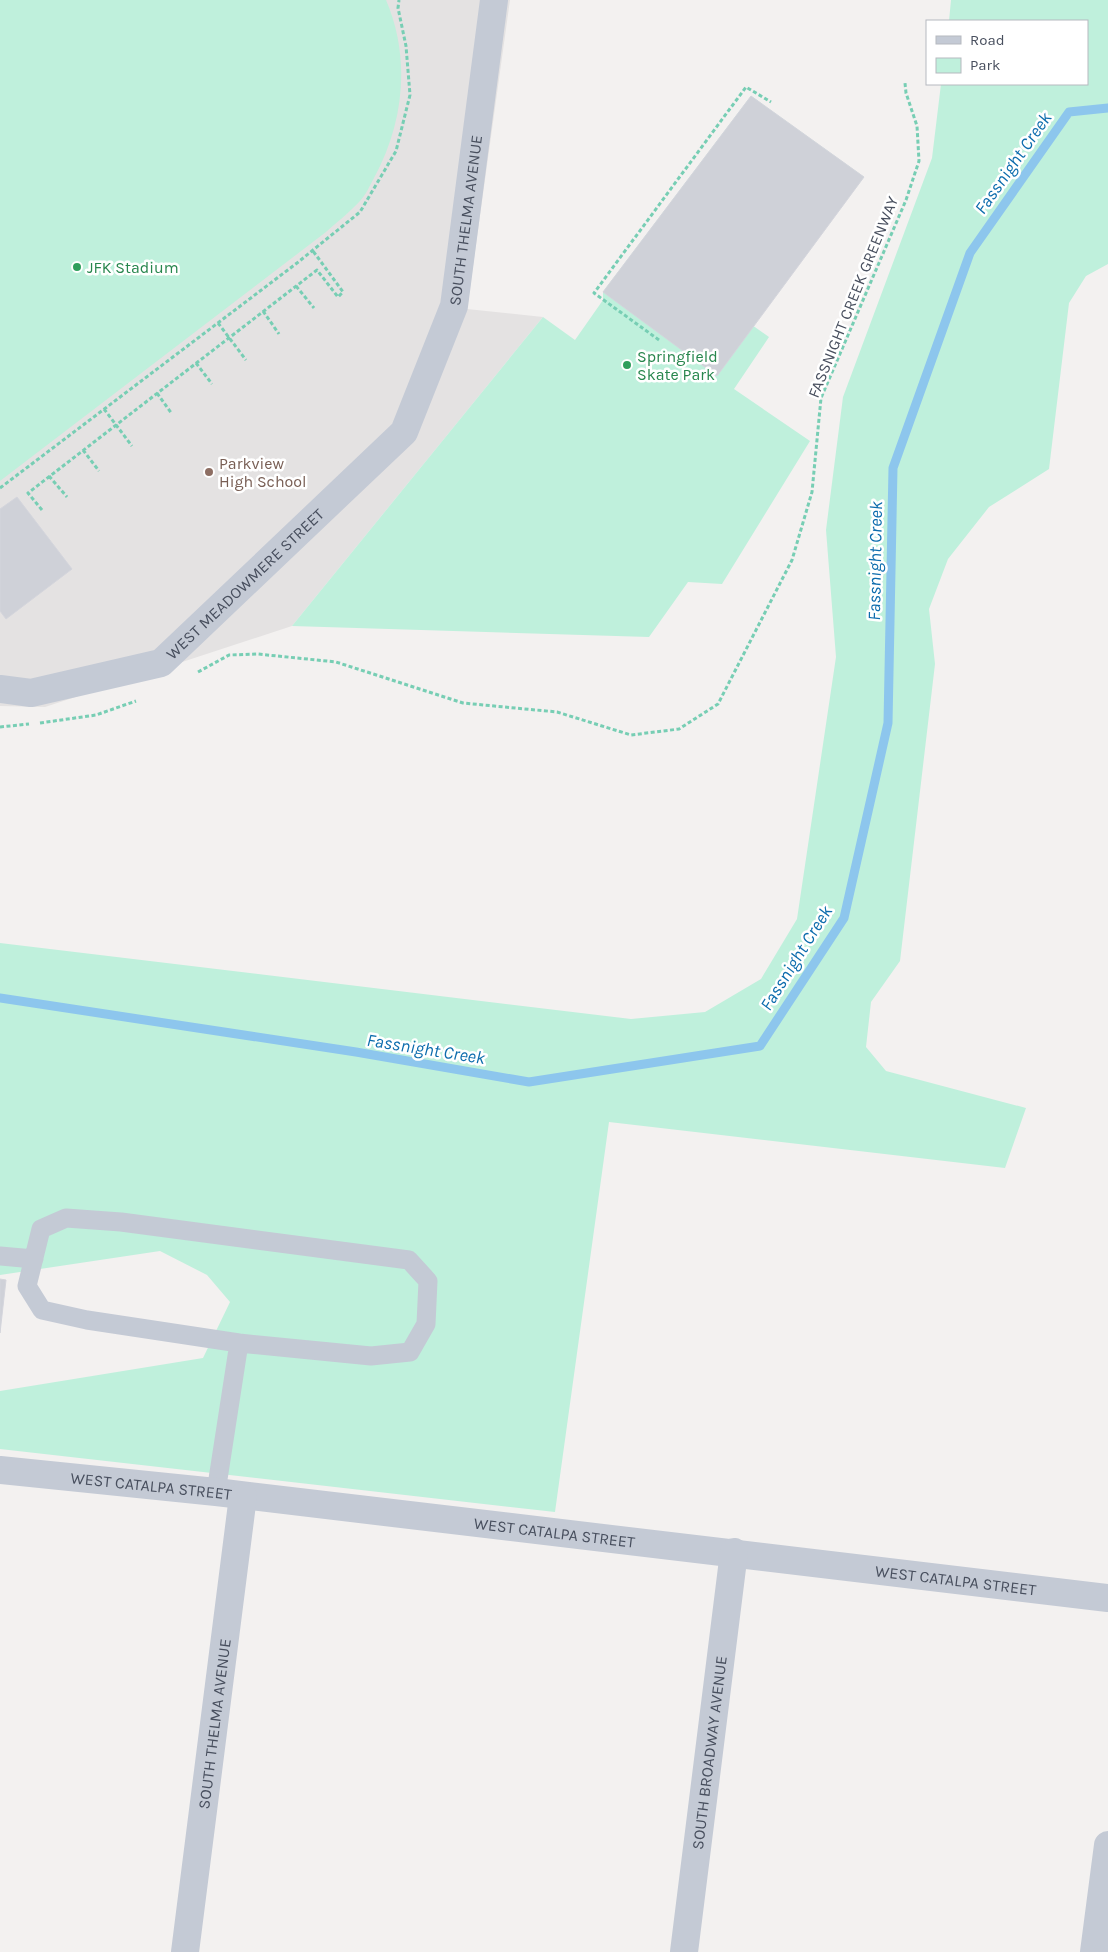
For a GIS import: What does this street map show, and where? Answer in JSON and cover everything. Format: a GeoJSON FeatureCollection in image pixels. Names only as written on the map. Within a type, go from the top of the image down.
{"type":"FeatureCollection","features":[{"type":"Feature","properties":{"kind":"street","name":"SOUTH THELMA AVENUE"},"geometry":{"type":"LineString","coordinates":[[404,432],[454,306],[494,0]]}},
{"type":"Feature","properties":{"kind":"street","name":"WEST MEADOWMERE STREET"},"geometry":{"type":"LineString","coordinates":[[0,689],[31,693],[161,663],[404,432]]}},
{"type":"Feature","properties":{"kind":"street","name":"WEST CATALPA STREET"},"geometry":{"type":"LineString","coordinates":[[0,1470],[216,1492],[734,1552],[1108,1598]]}},
{"type":"Feature","properties":{"kind":"street","name":"SOUTH THELMA AVENUE"},"geometry":{"type":"LineString","coordinates":[[185,1952],[244,1496]]}},
{"type":"Feature","properties":{"kind":"street","name":"SOUTH BROADWAY AVENUE"},"geometry":{"type":"LineString","coordinates":[[684,1952],[734,1552]]}},
{"type":"Feature","properties":{"kind":"street"},"geometry":{"type":"LineString","coordinates":[[1094,1952],[1108,1845]]}},
{"type":"Feature","properties":{"kind":"lane"},"geometry":{"type":"LineString","coordinates":[[66,1218],[121,1222],[409,1260],[428,1281],[426,1324],[410,1352],[371,1356],[239,1343],[87,1320],[42,1310],[27,1286],[41,1229],[66,1218]]}},
{"type":"Feature","properties":{"kind":"lane"},"geometry":{"type":"LineString","coordinates":[[0,1256],[34,1259]]}},
{"type":"Feature","properties":{"kind":"lane"},"geometry":{"type":"LineString","coordinates":[[216,1492],[239,1343]]}},
{"type":"Feature","properties":{"kind":"path"},"geometry":{"type":"LineString","coordinates":[[0,488],[313,251],[360,212],[396,150],[410,95],[406,46],[398,8],[399,0]]}},
{"type":"Feature","properties":{"kind":"path","name":"FASSNIGHT CREEK GREENWAY"},"geometry":{"type":"LineString","coordinates":[[336,662],[464,702],[556,712],[631,735],[679,729],[718,704],[792,560],[812,492],[821,398],[906,200],[919,161],[917,126],[906,93],[905,83]]}},
{"type":"Feature","properties":{"kind":"path"},"geometry":{"type":"LineString","coordinates":[[659,340],[594,293],[746,87],[771,102]]}},
{"type":"Feature","properties":{"kind":"path"},"geometry":{"type":"LineString","coordinates":[[42,510],[28,493],[317,270],[338,297],[343,292],[313,251]]}},
{"type":"Feature","properties":{"kind":"path"},"geometry":{"type":"LineString","coordinates":[[296,286],[314,308]]}},
{"type":"Feature","properties":{"kind":"path"},"geometry":{"type":"LineString","coordinates":[[263,311],[279,334]]}},
{"type":"Feature","properties":{"kind":"path"},"geometry":{"type":"LineString","coordinates":[[218,323],[246,360]]}},
{"type":"Feature","properties":{"kind":"path"},"geometry":{"type":"LineString","coordinates":[[196,363],[212,384]]}},
{"type":"Feature","properties":{"kind":"path"},"geometry":{"type":"LineString","coordinates":[[157,393],[172,414]]}},
{"type":"Feature","properties":{"kind":"path"},"geometry":{"type":"LineString","coordinates":[[104,409],[132,446]]}},
{"type":"Feature","properties":{"kind":"path"},"geometry":{"type":"LineString","coordinates":[[83,450],[99,470]]}},
{"type":"Feature","properties":{"kind":"path"},"geometry":{"type":"LineString","coordinates":[[49,476],[67,497]]}},
{"type":"Feature","properties":{"kind":"shaded area","name":"Parkview High School"},"geometry":{"type":"Polygon","coordinates":[[[0,0],[510,0],[467,309],[543,317],[292,626],[45,707],[0,706],[0,0]]]}},
{"type":"Feature","properties":{"kind":"green space"},"geometry":{"type":"Polygon","coordinates":[[[0,0],[386,0],[394,22],[399,45],[401,90],[398,113],[384,157],[364,196],[356,205],[326,232],[0,481],[0,0]]]}},
{"type":"Feature","properties":{"kind":"green space"},"geometry":{"type":"Polygon","coordinates":[[[951,0],[1108,0],[1108,264],[1086,276],[1069,303],[1049,469],[989,507],[948,559],[929,609],[935,664],[900,961],[871,1002],[866,1047],[886,1071],[1026,1108],[1005,1168],[609,1122],[555,1512],[0,1449],[0,1391],[203,1358],[230,1302],[207,1275],[160,1251],[0,1275],[0,943],[631,1019],[705,1012],[761,979],[797,919],[836,657],[826,530],[843,397],[932,158],[941,85],[1088,85],[1088,20],[949,20],[951,0]]]}},
{"type":"Feature","properties":{"kind":"green space","name":"Springfield Skate Park"},"geometry":{"type":"Polygon","coordinates":[[[751,96],[864,177],[752,325],[769,337],[734,389],[810,441],[722,584],[688,582],[649,637],[292,626],[543,317],[575,340],[603,300],[603,292],[751,96]]]}},
{"type":"Feature","properties":{"kind":"building"},"geometry":{"type":"Polygon","coordinates":[[[751,96],[864,177],[717,376],[603,292],[751,96]]]}},
{"type":"Feature","properties":{"kind":"building"},"geometry":{"type":"Polygon","coordinates":[[[17,497],[72,569],[6,619],[0,611],[0,509],[17,497]]]}},
{"type":"Feature","properties":{"kind":"building"},"geometry":{"type":"Polygon","coordinates":[[[0,1279],[6,1280],[0,1333],[0,1279]]]}},
{"type":"Feature","properties":{"kind":"waterway","name":"Fassnight Creek"},"geometry":{"type":"LineString","coordinates":[[0,998],[356,1052],[529,1082],[760,1046],[844,918],[888,723],[893,468],[970,253],[1069,112],[1108,108]]}},
{"type":"Feature","properties":{"kind":"place","name":"JFK Stadium"},"geometry":{"type":"Point","coordinates":[77,267]}},
{"type":"Feature","properties":{"kind":"place","name":"Springfield Skate Park"},"geometry":{"type":"Point","coordinates":[627,365]}},
{"type":"Feature","properties":{"kind":"place","name":"Parkview High School"},"geometry":{"type":"Point","coordinates":[209,472]}}]}
